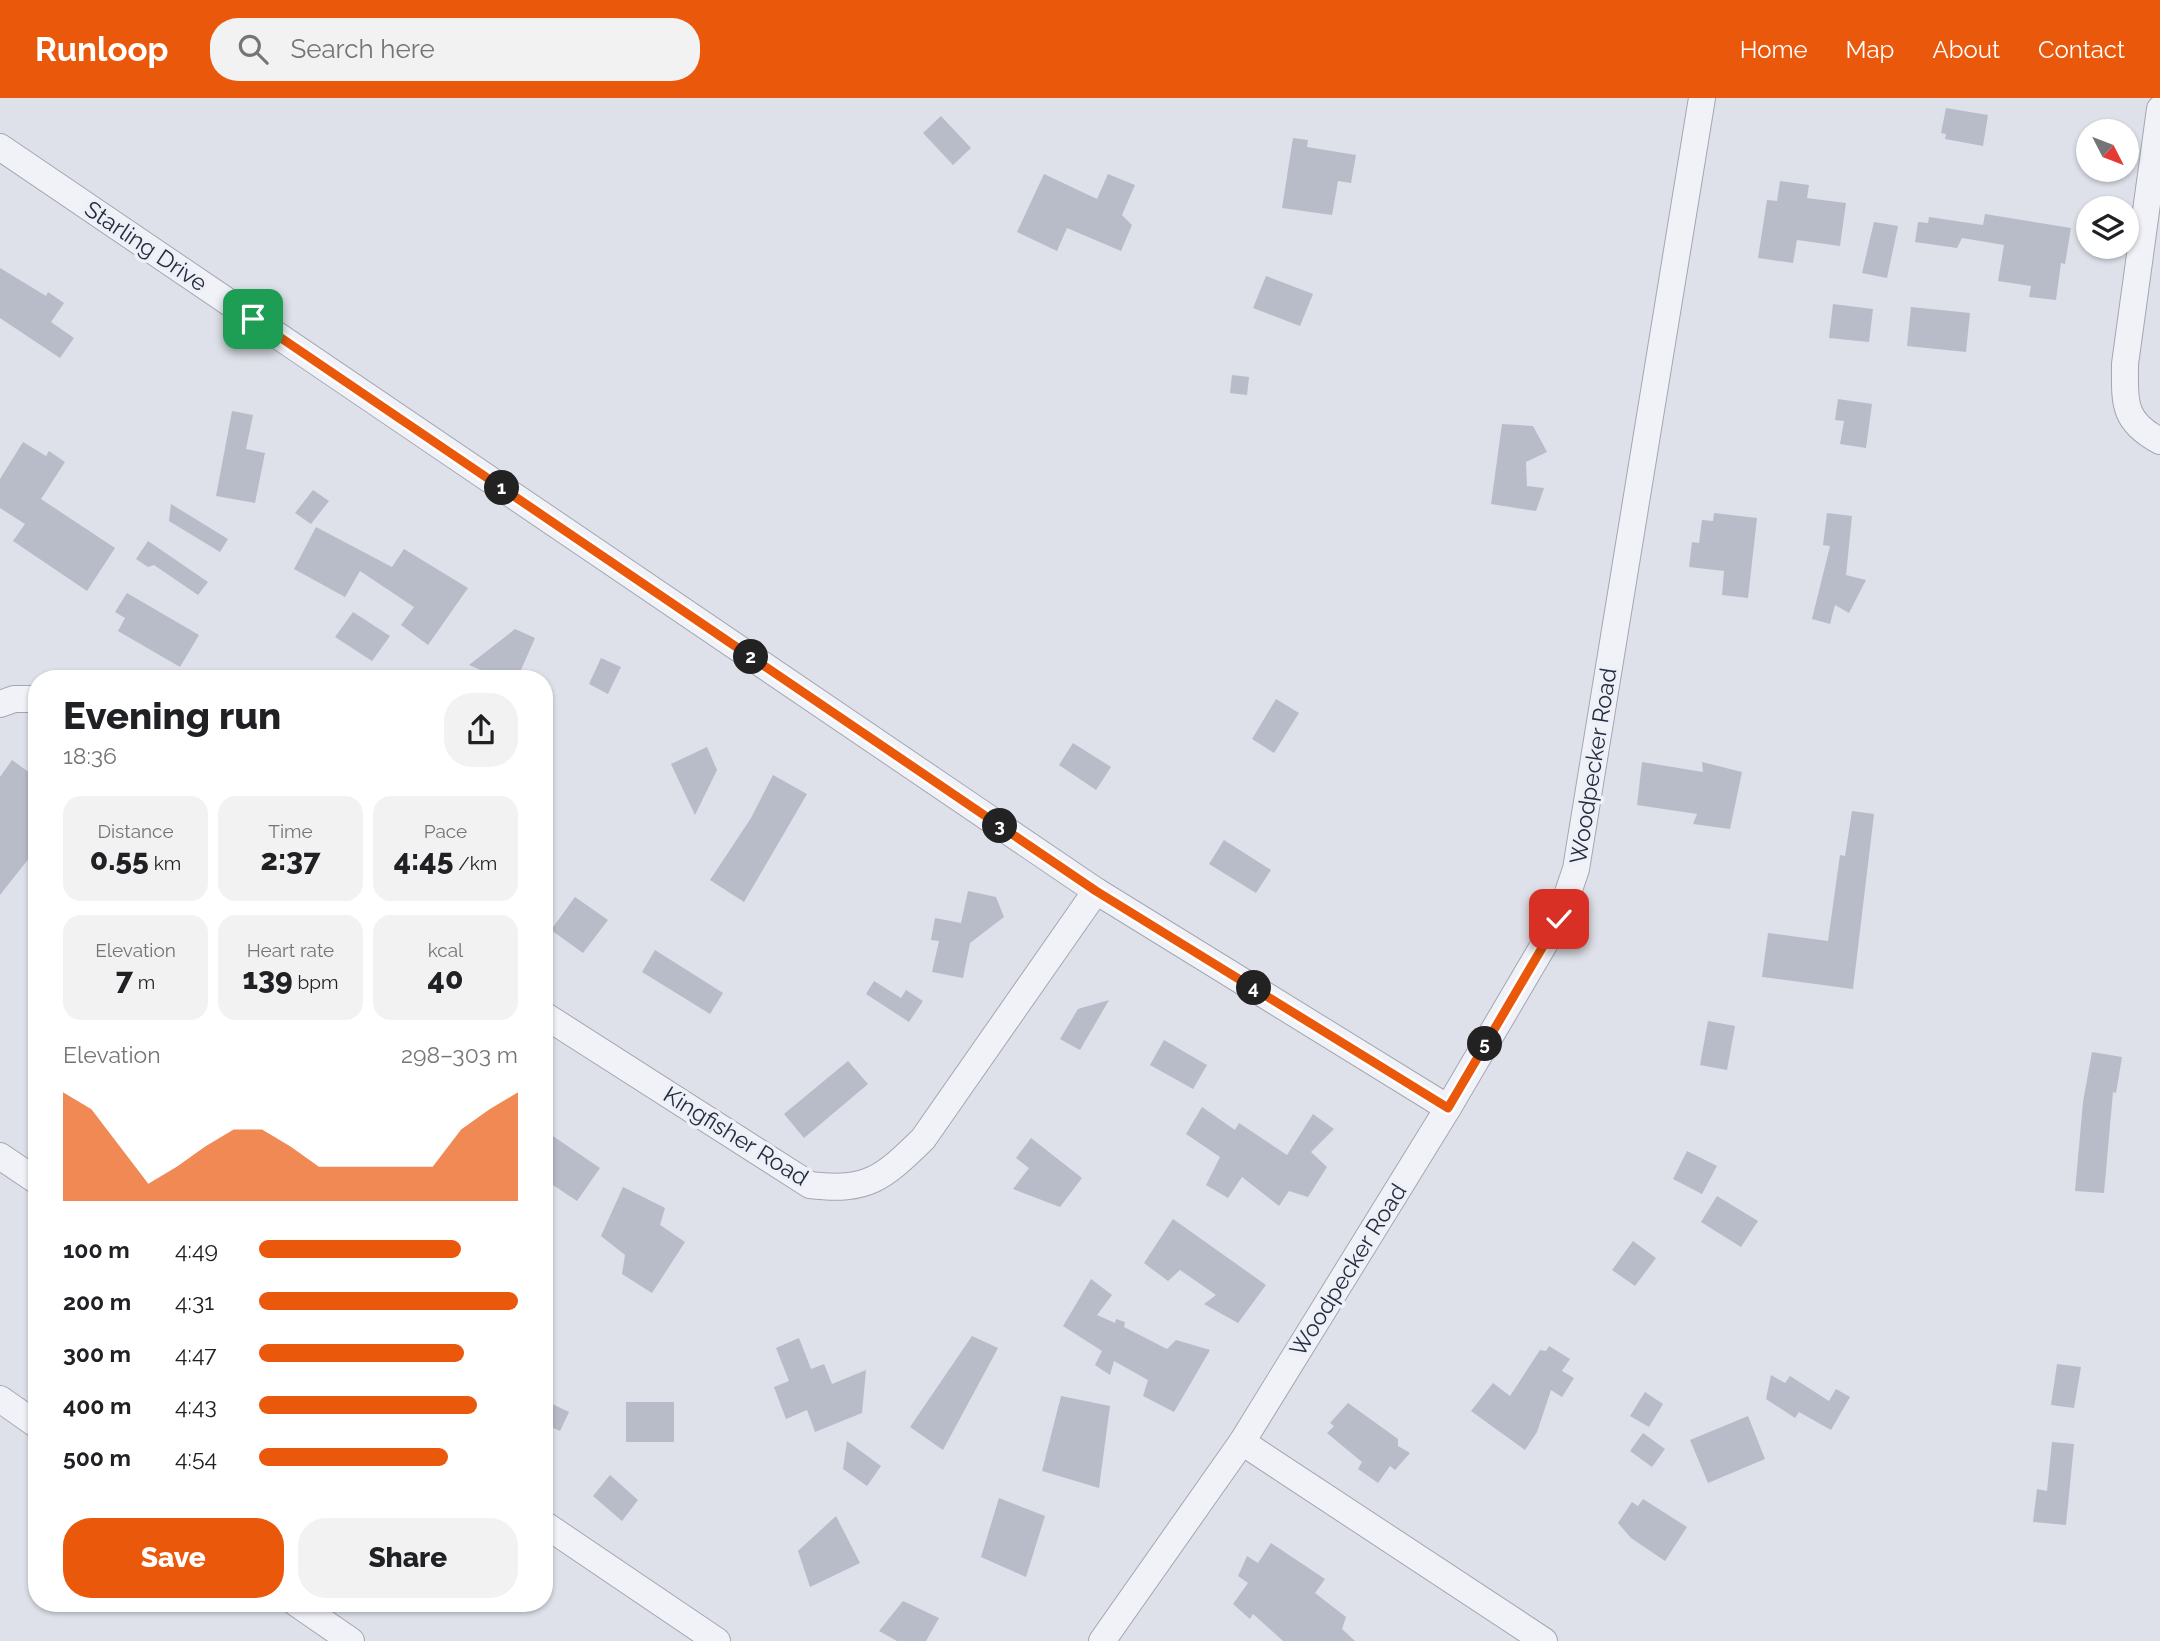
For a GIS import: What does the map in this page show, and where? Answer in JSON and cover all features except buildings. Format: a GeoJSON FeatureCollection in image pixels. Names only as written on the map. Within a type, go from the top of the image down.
{"type":"FeatureCollection","features":[{"type":"Feature","properties":{"kind":"street","name":"Woodpecker Road"},"geometry":{"type":"LineString","coordinates":[[1102,1641],[1242,1442],[1448,1108],[1559,919],[1576,869],[1694,99]]}},
{"type":"Feature","properties":{"kind":"street"},"geometry":{"type":"LineString","coordinates":[[2160,109],[2125,377],[2125,404],[2142,431],[2160,441]]}},
{"type":"Feature","properties":{"kind":"street","name":"Starling Drive"},"geometry":{"type":"LineString","coordinates":[[0,147],[1096,891],[1448,1108]]}},
{"type":"Feature","properties":{"kind":"street"},"geometry":{"type":"LineString","coordinates":[[0,704],[15,699],[28,699]]}},
{"type":"Feature","properties":{"kind":"street","name":"Kingfisher Road"},"geometry":{"type":"LineString","coordinates":[[553,1021],[810,1185],[840,1189],[868,1183],[895,1166],[923,1139],[1096,891]]}},
{"type":"Feature","properties":{"kind":"street"},"geometry":{"type":"LineString","coordinates":[[0,1156],[28,1175]]}},
{"type":"Feature","properties":{"kind":"street"},"geometry":{"type":"LineString","coordinates":[[1,1401],[28,1419]]}},
{"type":"Feature","properties":{"kind":"street"},"geometry":{"type":"LineString","coordinates":[[1242,1442],[1544,1641]]}},
{"type":"Feature","properties":{"kind":"street"},"geometry":{"type":"LineString","coordinates":[[553,1530],[717,1641]]}},
{"type":"Feature","properties":{"kind":"street"},"geometry":{"type":"LineString","coordinates":[[309,1612],[351,1641]]}},
{"type":"Feature","properties":{"kind":"route"},"geometry":{"type":"LineString","coordinates":[[253,319],[1096,891],[1448,1108],[1559,919]]}}]}
